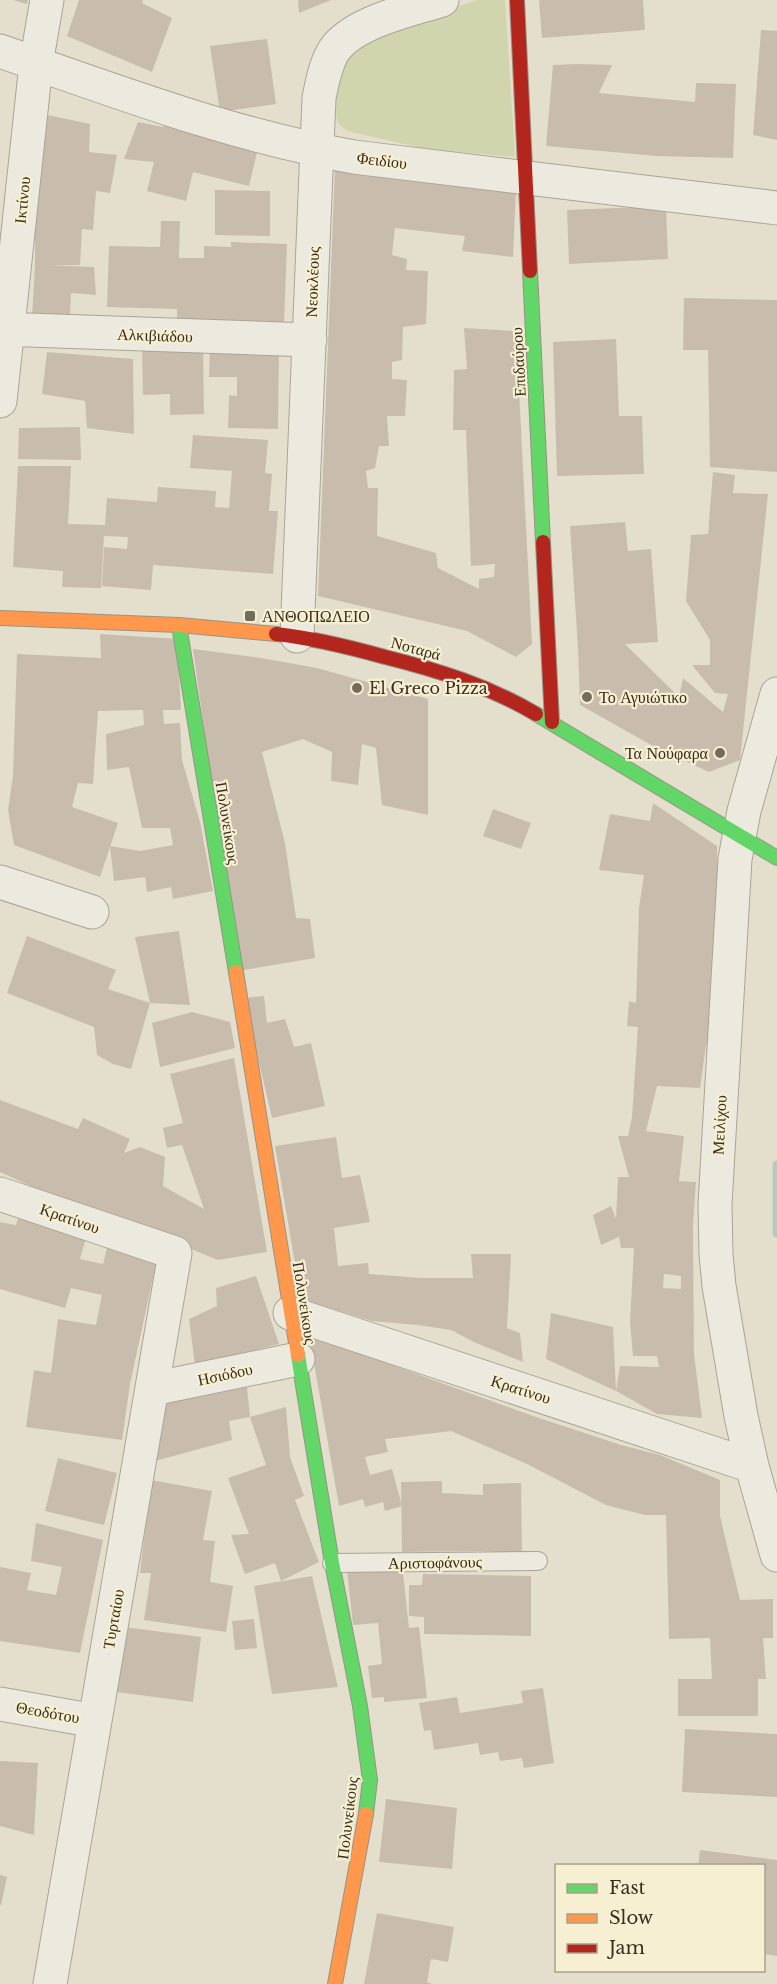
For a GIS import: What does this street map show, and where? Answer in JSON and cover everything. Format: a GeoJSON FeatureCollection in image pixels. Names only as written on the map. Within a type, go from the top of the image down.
{"type":"FeatureCollection","features":[{"type":"Feature","properties":{"kind":"street","name":"Ικτίνου"},"geometry":{"type":"LineString","coordinates":[[0,401],[4,330],[36,64],[47,0]]}},
{"type":"Feature","properties":{"kind":"street","name":"Νεοκλέους"},"geometry":{"type":"LineString","coordinates":[[297,636],[319,98],[324,75],[336,48],[365,27],[442,0]]}},
{"type":"Feature","properties":{"kind":"street","name":"Επιδαύρου"},"geometry":{"type":"LineString","coordinates":[[517,0],[552,722]]}},
{"type":"Feature","properties":{"kind":"street","name":"Φειδίου"},"geometry":{"type":"LineString","coordinates":[[0,51],[237,130],[317,150],[354,157],[777,208]]}},
{"type":"Feature","properties":{"kind":"street","name":"Αλκιβιάδου"},"geometry":{"type":"LineString","coordinates":[[4,330],[310,340]]}},
{"type":"Feature","properties":{"kind":"street","name":"Νοταρά"},"geometry":{"type":"LineString","coordinates":[[0,618],[179,625],[297,636],[338,644],[435,670],[521,705],[552,722],[777,858]]}},
{"type":"Feature","properties":{"kind":"street","name":"Πολυνείκους"},"geometry":{"type":"LineString","coordinates":[[179,625],[290,1313],[332,1563],[360,1706],[370,1780],[365,1828],[335,1984]]}},
{"type":"Feature","properties":{"kind":"street","name":"Μειλίχου"},"geometry":{"type":"LineString","coordinates":[[777,694],[738,834],[715,1204],[719,1286],[741,1416],[752,1466],[777,1555]]}},
{"type":"Feature","properties":{"kind":"street"},"geometry":{"type":"LineString","coordinates":[[0,882],[92,912]]}},
{"type":"Feature","properties":{"kind":"street","name":"Κρατίνου"},"geometry":{"type":"LineString","coordinates":[[0,1194],[175,1253]]}},
{"type":"Feature","properties":{"kind":"street","name":"Τυρταίου"},"geometry":{"type":"LineString","coordinates":[[51,1984],[175,1253]]}},
{"type":"Feature","properties":{"kind":"street","name":"Κρατίνου"},"geometry":{"type":"LineString","coordinates":[[290,1313],[752,1466]]}},
{"type":"Feature","properties":{"kind":"street","name":"Ησιόδου"},"geometry":{"type":"LineString","coordinates":[[152,1389],[298,1359]]}},
{"type":"Feature","properties":{"kind":"street","name":"Θεοδότου"},"geometry":{"type":"LineString","coordinates":[[0,1704],[95,1721]]}},
{"type":"Feature","properties":{"kind":"lane","name":"Αριστοφάνους"},"geometry":{"type":"LineString","coordinates":[[332,1563],[538,1561]]}},
{"type":"Feature","properties":{"kind":"green space"},"geometry":{"type":"Polygon","coordinates":[[[477,0],[505,0],[515,157],[426,149],[347,131],[338,123],[334,108],[336,80],[346,54],[379,32],[477,0]]]}},
{"type":"Feature","properties":{"kind":"building"},"geometry":{"type":"Polygon","coordinates":[[[13,0],[28,0],[27,4],[13,0]]]}},
{"type":"Feature","properties":{"kind":"building"},"geometry":{"type":"Polygon","coordinates":[[[79,0],[143,0],[142,3],[172,18],[152,72],[67,36],[79,0]]]}},
{"type":"Feature","properties":{"kind":"building"},"geometry":{"type":"Polygon","coordinates":[[[298,0],[331,0],[299,13],[298,0]]]}},
{"type":"Feature","properties":{"kind":"building"},"geometry":{"type":"Polygon","coordinates":[[[539,0],[643,0],[645,30],[542,38],[539,0]]]}},
{"type":"Feature","properties":{"kind":"building"},"geometry":{"type":"Polygon","coordinates":[[[761,30],[777,31],[777,140],[753,135],[761,30]]]}},
{"type":"Feature","properties":{"kind":"building"},"geometry":{"type":"Polygon","coordinates":[[[267,39],[276,104],[220,112],[210,46],[267,39]]]}},
{"type":"Feature","properties":{"kind":"building"},"geometry":{"type":"Polygon","coordinates":[[[553,65],[612,65],[599,93],[695,102],[696,83],[736,84],[733,158],[657,156],[546,146],[553,65]]]}},
{"type":"Feature","properties":{"kind":"building"},"geometry":{"type":"Polygon","coordinates":[[[43,114],[90,124],[89,152],[117,155],[110,193],[96,191],[93,230],[82,229],[80,265],[49,265],[94,267],[96,295],[71,293],[70,316],[32,315],[43,114]]]}},
{"type":"Feature","properties":{"kind":"building"},"geometry":{"type":"Polygon","coordinates":[[[138,122],[163,127],[164,124],[258,148],[249,186],[193,172],[186,201],[147,191],[154,162],[124,159],[138,122]]]}},
{"type":"Feature","properties":{"kind":"building"},"geometry":{"type":"Polygon","coordinates":[[[335,167],[516,189],[513,257],[462,251],[465,236],[395,228],[392,255],[407,259],[406,270],[428,271],[426,324],[403,327],[402,360],[392,362],[392,379],[407,380],[405,416],[387,416],[389,446],[379,446],[375,468],[366,471],[368,488],[378,488],[377,536],[436,553],[438,568],[479,589],[479,579],[494,577],[495,564],[471,566],[466,430],[453,430],[454,370],[467,369],[464,328],[516,331],[532,644],[516,657],[467,631],[318,596],[335,167]]]}},
{"type":"Feature","properties":{"kind":"building"},"geometry":{"type":"Polygon","coordinates":[[[215,190],[270,191],[270,236],[215,235],[215,190]]]}},
{"type":"Feature","properties":{"kind":"building"},"geometry":{"type":"Polygon","coordinates":[[[666,206],[668,259],[569,264],[567,210],[666,206]]]}},
{"type":"Feature","properties":{"kind":"building"},"geometry":{"type":"Polygon","coordinates":[[[161,221],[180,221],[179,258],[204,258],[204,246],[231,247],[231,242],[287,244],[284,323],[177,319],[177,309],[107,307],[109,246],[160,247],[161,221]]]}},
{"type":"Feature","properties":{"kind":"building"},"geometry":{"type":"Polygon","coordinates":[[[684,298],[777,300],[777,472],[710,467],[708,350],[683,350],[684,298]]]}},
{"type":"Feature","properties":{"kind":"building"},"geometry":{"type":"Polygon","coordinates":[[[616,339],[619,416],[642,416],[644,474],[557,476],[553,342],[616,339]]]}},
{"type":"Feature","properties":{"kind":"building"},"geometry":{"type":"Polygon","coordinates":[[[203,343],[204,414],[170,415],[170,394],[143,395],[142,344],[203,343]]]}},
{"type":"Feature","properties":{"kind":"building"},"geometry":{"type":"Polygon","coordinates":[[[210,348],[279,350],[278,429],[228,428],[229,395],[237,396],[237,377],[209,377],[210,348]]]}},
{"type":"Feature","properties":{"kind":"building"},"geometry":{"type":"Polygon","coordinates":[[[47,352],[133,359],[134,434],[87,428],[85,401],[42,394],[47,352]]]}},
{"type":"Feature","properties":{"kind":"building"},"geometry":{"type":"Polygon","coordinates":[[[80,427],[81,460],[18,459],[19,428],[80,427]]]}},
{"type":"Feature","properties":{"kind":"building"},"geometry":{"type":"Polygon","coordinates":[[[193,435],[268,440],[265,473],[272,474],[269,511],[278,511],[273,574],[153,565],[151,590],[102,586],[104,547],[127,549],[128,537],[104,536],[101,588],[62,587],[63,571],[13,567],[18,466],[71,466],[68,524],[105,525],[107,498],[157,502],[158,487],[216,491],[215,507],[229,508],[232,471],[190,468],[193,435]]]}},
{"type":"Feature","properties":{"kind":"building"},"geometry":{"type":"Polygon","coordinates":[[[713,472],[735,475],[733,493],[768,494],[740,760],[709,772],[653,746],[580,705],[570,526],[625,522],[628,551],[651,549],[658,642],[625,644],[679,697],[683,678],[723,712],[728,694],[715,693],[692,665],[710,665],[710,640],[686,601],[691,535],[708,534],[713,472]]]}},
{"type":"Feature","properties":{"kind":"building"},"geometry":{"type":"Polygon","coordinates":[[[100,634],[177,639],[181,710],[163,710],[164,724],[180,723],[182,760],[200,822],[213,891],[173,899],[171,887],[147,892],[145,877],[114,881],[110,847],[100,877],[14,845],[8,810],[13,776],[17,654],[101,658],[100,634]],[[143,710],[98,711],[93,784],[78,783],[72,807],[118,823],[110,846],[140,851],[173,845],[170,828],[142,828],[129,767],[107,770],[106,734],[144,725],[143,710]]]}},
{"type":"Feature","properties":{"kind":"building"},"geometry":{"type":"Polygon","coordinates":[[[193,649],[317,668],[428,699],[428,815],[382,805],[376,748],[362,744],[358,785],[331,781],[332,752],[303,739],[262,752],[285,843],[296,918],[310,919],[315,958],[238,971],[193,649]]]}},
{"type":"Feature","properties":{"kind":"building"},"geometry":{"type":"Polygon","coordinates":[[[653,803],[717,846],[719,1046],[706,1045],[700,1088],[657,1086],[646,1131],[684,1136],[679,1181],[696,1182],[693,1224],[694,1354],[702,1418],[657,1414],[616,1391],[620,1366],[659,1367],[657,1356],[633,1356],[630,1322],[634,1248],[621,1248],[619,1237],[601,1245],[593,1215],[611,1206],[616,1219],[618,1177],[629,1177],[618,1136],[628,1136],[632,1117],[638,1027],[627,1026],[629,1001],[636,1003],[639,908],[644,875],[599,870],[610,814],[650,821],[653,803]],[[664,1274],[663,1288],[681,1289],[681,1276],[664,1274]]]}},
{"type":"Feature","properties":{"kind":"building"},"geometry":{"type":"Polygon","coordinates":[[[493,809],[531,823],[521,849],[483,836],[493,809]]]}},
{"type":"Feature","properties":{"kind":"building"},"geometry":{"type":"Polygon","coordinates":[[[179,931],[190,1005],[150,1003],[135,937],[179,931]]]}},
{"type":"Feature","properties":{"kind":"building"},"geometry":{"type":"Polygon","coordinates":[[[27,936],[116,970],[108,989],[150,1003],[131,1069],[113,1064],[97,1055],[94,1027],[7,993],[27,936]]]}},
{"type":"Feature","properties":{"kind":"building"},"geometry":{"type":"Polygon","coordinates":[[[264,996],[267,1023],[285,1019],[294,1047],[311,1043],[325,1106],[272,1118],[244,998],[264,996]]]}},
{"type":"Feature","properties":{"kind":"building"},"geometry":{"type":"Polygon","coordinates":[[[192,1012],[230,1022],[235,1048],[160,1067],[152,1023],[192,1012]]]}},
{"type":"Feature","properties":{"kind":"building"},"geometry":{"type":"Polygon","coordinates":[[[234,1058],[267,1252],[218,1260],[149,1232],[96,1216],[0,1172],[0,1100],[78,1129],[83,1118],[130,1139],[124,1153],[140,1147],[165,1157],[163,1186],[204,1209],[182,1145],[167,1148],[163,1128],[183,1123],[170,1074],[234,1058]]]}},
{"type":"Feature","properties":{"kind":"building"},"geometry":{"type":"Polygon","coordinates":[[[336,1137],[342,1178],[360,1175],[370,1222],[334,1228],[338,1266],[368,1263],[369,1274],[422,1278],[473,1278],[471,1254],[511,1254],[507,1328],[520,1333],[523,1362],[451,1330],[372,1321],[301,1299],[275,1146],[336,1137]]]}},
{"type":"Feature","properties":{"kind":"building"},"geometry":{"type":"Polygon","coordinates":[[[22,1206],[89,1227],[80,1259],[103,1264],[107,1248],[157,1259],[130,1384],[122,1440],[26,1427],[34,1370],[51,1373],[58,1319],[96,1325],[102,1295],[71,1288],[65,1308],[0,1289],[0,1222],[16,1225],[22,1206]]]}},
{"type":"Feature","properties":{"kind":"building"},"geometry":{"type":"Polygon","coordinates":[[[256,1276],[279,1344],[195,1365],[189,1319],[217,1306],[216,1288],[256,1276]]]}},
{"type":"Feature","properties":{"kind":"building"},"geometry":{"type":"Polygon","coordinates":[[[551,1313],[613,1327],[616,1391],[546,1359],[551,1313]]]}},
{"type":"Feature","properties":{"kind":"building"},"geometry":{"type":"Polygon","coordinates":[[[308,1329],[388,1357],[389,1364],[533,1416],[621,1445],[660,1455],[720,1480],[720,1516],[740,1600],[773,1599],[773,1638],[763,1638],[766,1679],[758,1679],[758,1716],[678,1716],[678,1679],[712,1679],[710,1638],[669,1639],[666,1515],[645,1515],[606,1505],[527,1464],[451,1431],[385,1439],[388,1452],[365,1457],[370,1475],[392,1469],[402,1506],[385,1511],[383,1502],[365,1507],[363,1499],[339,1506],[308,1329]]]}},
{"type":"Feature","properties":{"kind":"building"},"geometry":{"type":"Polygon","coordinates":[[[247,1387],[250,1417],[229,1421],[232,1440],[155,1461],[162,1403],[247,1387]]]}},
{"type":"Feature","properties":{"kind":"building"},"geometry":{"type":"Polygon","coordinates":[[[286,1407],[290,1457],[304,1496],[295,1500],[319,1562],[281,1581],[275,1563],[245,1574],[231,1535],[249,1534],[228,1478],[266,1465],[250,1417],[286,1407]]]}},
{"type":"Feature","properties":{"kind":"building"},"geometry":{"type":"Polygon","coordinates":[[[58,1458],[117,1473],[104,1525],[45,1511],[58,1458]]]}},
{"type":"Feature","properties":{"kind":"building"},"geometry":{"type":"Polygon","coordinates":[[[151,1480],[212,1491],[203,1540],[215,1541],[210,1582],[233,1586],[226,1632],[144,1620],[151,1573],[140,1573],[151,1480]]]}},
{"type":"Feature","properties":{"kind":"building"},"geometry":{"type":"Polygon","coordinates":[[[442,1481],[442,1493],[483,1495],[483,1484],[521,1483],[522,1553],[402,1552],[401,1482],[442,1481]]]}},
{"type":"Feature","properties":{"kind":"building"},"geometry":{"type":"Polygon","coordinates":[[[36,1523],[103,1540],[80,1653],[0,1641],[0,1567],[31,1573],[27,1590],[56,1595],[62,1567],[31,1561],[36,1523]]]}},
{"type":"Feature","properties":{"kind":"building"},"geometry":{"type":"Polygon","coordinates":[[[402,1564],[409,1628],[419,1627],[427,1698],[384,1702],[384,1697],[372,1698],[368,1666],[382,1664],[378,1623],[353,1625],[347,1570],[402,1564]]]}},
{"type":"Feature","properties":{"kind":"building"},"geometry":{"type":"Polygon","coordinates":[[[423,1574],[531,1576],[531,1636],[424,1634],[424,1617],[409,1616],[409,1585],[422,1585],[423,1574]]]}},
{"type":"Feature","properties":{"kind":"building"},"geometry":{"type":"Polygon","coordinates":[[[312,1576],[338,1687],[272,1694],[254,1586],[312,1576]]]}},
{"type":"Feature","properties":{"kind":"building"},"geometry":{"type":"Polygon","coordinates":[[[254,1619],[257,1648],[235,1650],[232,1621],[254,1619]]]}},
{"type":"Feature","properties":{"kind":"building"},"geometry":{"type":"Polygon","coordinates":[[[124,1627],[201,1637],[193,1702],[116,1692],[124,1627]]]}},
{"type":"Feature","properties":{"kind":"building"},"geometry":{"type":"Polygon","coordinates":[[[543,1688],[554,1763],[524,1768],[522,1758],[500,1761],[498,1752],[480,1755],[478,1743],[434,1750],[431,1730],[424,1731],[419,1703],[457,1697],[460,1713],[523,1703],[521,1691],[543,1688]]]}},
{"type":"Feature","properties":{"kind":"building"},"geometry":{"type":"Polygon","coordinates":[[[685,1729],[777,1734],[777,1797],[682,1792],[685,1729]]]}},
{"type":"Feature","properties":{"kind":"building"},"geometry":{"type":"Polygon","coordinates":[[[0,1761],[38,1763],[34,1835],[0,1826],[0,1761]]]}},
{"type":"Feature","properties":{"kind":"building"},"geometry":{"type":"Polygon","coordinates":[[[386,1799],[457,1808],[452,1869],[379,1862],[386,1799]]]}},
{"type":"Feature","properties":{"kind":"building"},"geometry":{"type":"Polygon","coordinates":[[[700,1850],[777,1860],[777,1956],[765,1954],[765,1864],[698,1864],[700,1850]]]}},
{"type":"Feature","properties":{"kind":"building"},"geometry":{"type":"Polygon","coordinates":[[[0,1875],[7,1877],[1,1905],[0,1905],[0,1875]]]}},
{"type":"Feature","properties":{"kind":"building"},"geometry":{"type":"Polygon","coordinates":[[[377,1913],[454,1927],[448,1962],[431,1959],[427,1982],[432,1984],[364,1984],[377,1913]]]}},
{"type":"Feature","properties":{"kind":"waterway"},"geometry":{"type":"LineString","coordinates":[[777,1165],[777,1233]]}},
{"type":"Feature","properties":{"kind":"traffic: fast"},"geometry":{"type":"LineString","coordinates":[[530,271],[543,542]]}},
{"type":"Feature","properties":{"kind":"traffic: fast"},"geometry":{"type":"LineString","coordinates":[[179,625],[236,972]]}},
{"type":"Feature","properties":{"kind":"traffic: fast"},"geometry":{"type":"LineString","coordinates":[[536,714],[777,858]]}},
{"type":"Feature","properties":{"kind":"traffic: fast"},"geometry":{"type":"LineString","coordinates":[[298,1355],[332,1563],[360,1706],[370,1780],[366,1814]]}},
{"type":"Feature","properties":{"kind":"traffic: slow"},"geometry":{"type":"LineString","coordinates":[[0,618],[179,625],[276,634]]}},
{"type":"Feature","properties":{"kind":"traffic: slow"},"geometry":{"type":"LineString","coordinates":[[236,972],[298,1355]]}},
{"type":"Feature","properties":{"kind":"traffic: slow"},"geometry":{"type":"LineString","coordinates":[[335,1984],[366,1814]]}},
{"type":"Feature","properties":{"kind":"traffic: jam"},"geometry":{"type":"LineString","coordinates":[[517,0],[530,271]]}},
{"type":"Feature","properties":{"kind":"traffic: jam"},"geometry":{"type":"LineString","coordinates":[[543,542],[552,722]]}},
{"type":"Feature","properties":{"kind":"traffic: jam"},"geometry":{"type":"LineString","coordinates":[[276,634],[344,646],[443,673],[500,695],[536,714]]}},
{"type":"Feature","properties":{"kind":"place","name":"ΑΝΘΟΠΩΛΕΙΟ"},"geometry":{"type":"Point","coordinates":[250,616]}},
{"type":"Feature","properties":{"kind":"place","name":"El Greco Pizza"},"geometry":{"type":"Point","coordinates":[357,688]}},
{"type":"Feature","properties":{"kind":"place","name":"Το Αγυιώτικο"},"geometry":{"type":"Point","coordinates":[587,697]}},
{"type":"Feature","properties":{"kind":"place","name":"Τα Νούφαρα"},"geometry":{"type":"Point","coordinates":[720,753]}}]}
